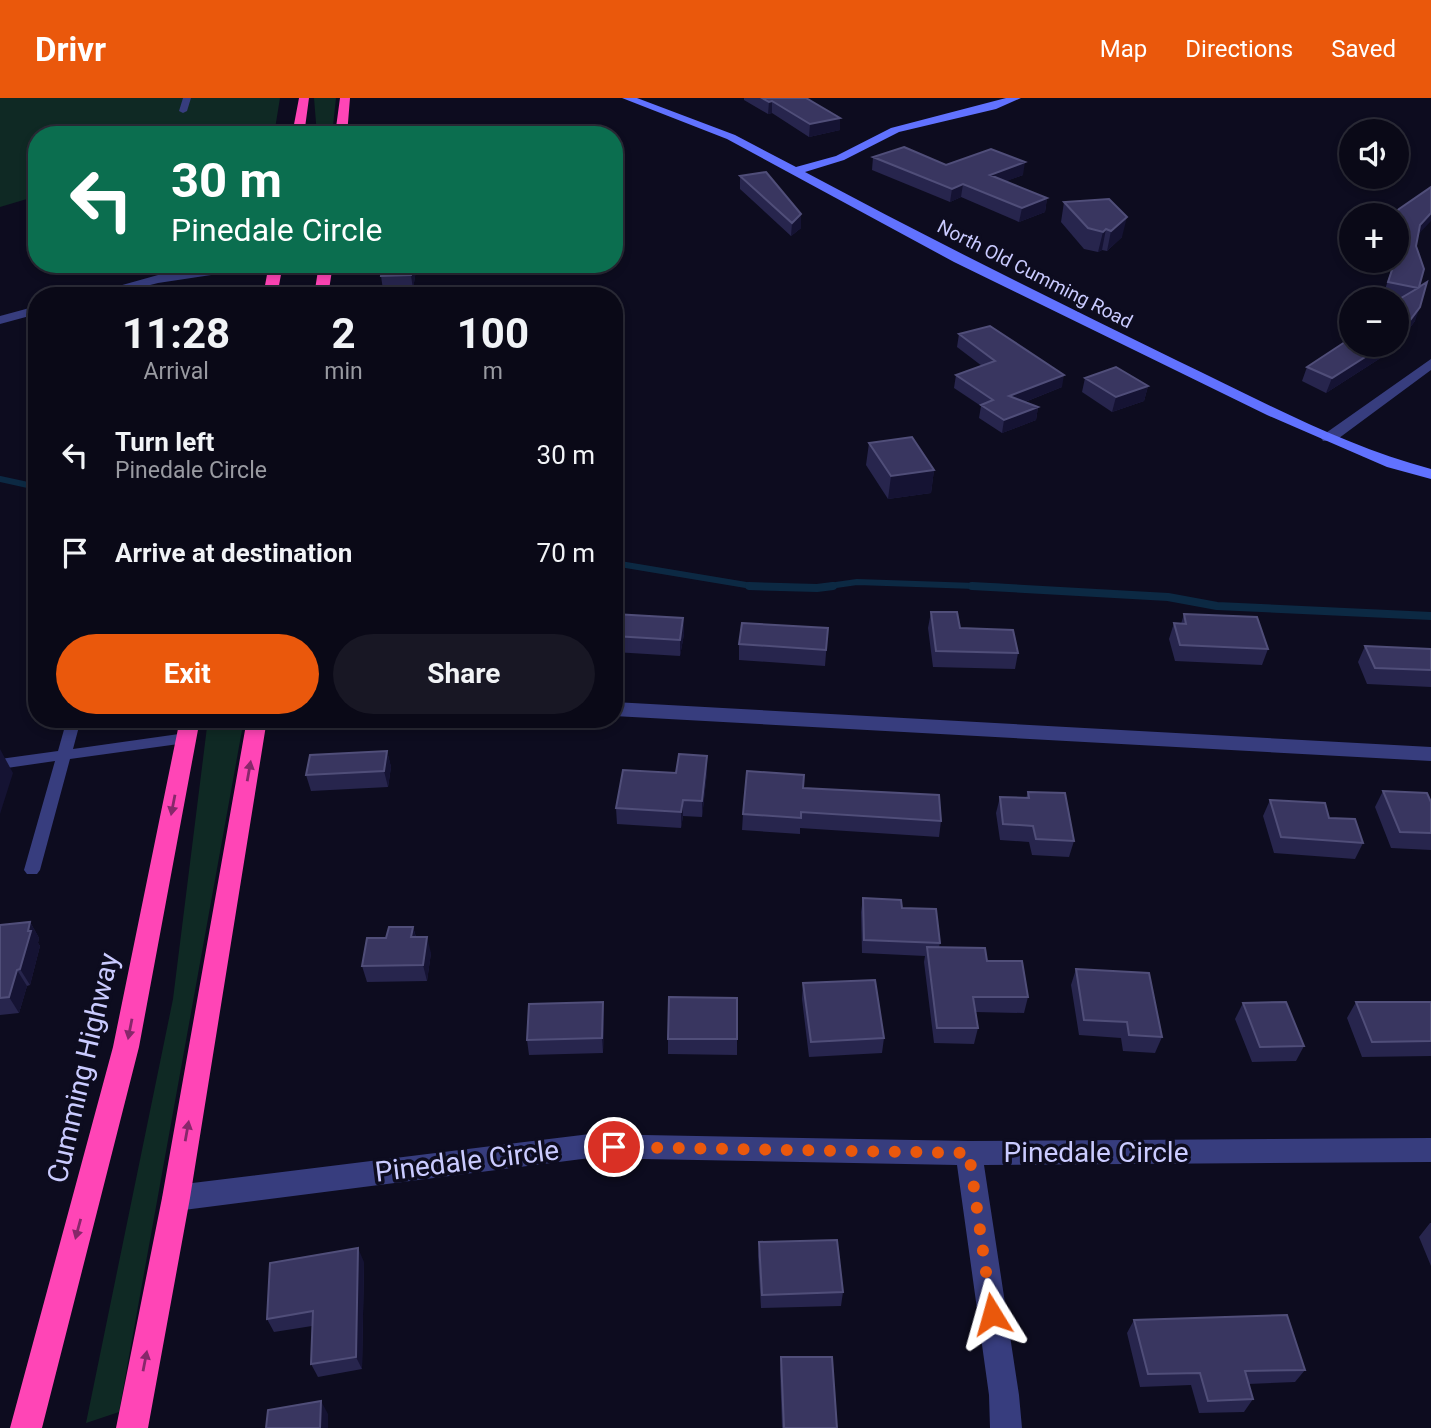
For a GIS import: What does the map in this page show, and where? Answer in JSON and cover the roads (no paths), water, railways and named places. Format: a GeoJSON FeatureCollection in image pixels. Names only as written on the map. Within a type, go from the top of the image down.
{"type":"FeatureCollection","features":[{"type":"Feature","properties":{"kind":"highway"},"geometry":{"type":"LineString","coordinates":[[299,126],[304,98]]}},
{"type":"Feature","properties":{"kind":"highway"},"geometry":{"type":"LineString","coordinates":[[342,126],[345,98]]}},
{"type":"Feature","properties":{"kind":"highway"},"geometry":{"type":"LineString","coordinates":[[132,1428],[176,1198],[255,728]]}},
{"type":"Feature","properties":{"kind":"highway","name":"Cumming Highway"},"geometry":{"type":"LineString","coordinates":[[26,1428],[126,1047],[188,729]]}},
{"type":"Feature","properties":{"kind":"street","name":"North Old Cumming Road"},"geometry":{"type":"LineString","coordinates":[[627,98],[731,137],[1020,290],[1329,438],[1393,464],[1431,474]]}},
{"type":"Feature","properties":{"kind":"street"},"geometry":{"type":"LineString","coordinates":[[796,172],[840,159],[895,131],[954,114],[992,107],[1016,98]]}},
{"type":"Feature","properties":{"kind":"street"},"geometry":{"type":"LineString","coordinates":[[126,287],[198,273]]}},
{"type":"Feature","properties":{"kind":"street"},"geometry":{"type":"LineString","coordinates":[[0,320],[28,312]]}},
{"type":"Feature","properties":{"kind":"street"},"geometry":{"type":"LineString","coordinates":[[1329,438],[1431,363]]}},
{"type":"Feature","properties":{"kind":"street"},"geometry":{"type":"LineString","coordinates":[[623,709],[1431,754]]}},
{"type":"Feature","properties":{"kind":"street","name":"Pinedale Circle"},"geometry":{"type":"LineString","coordinates":[[176,1198],[590,1146],[969,1153],[1431,1150]]}},
{"type":"Feature","properties":{"kind":"street"},"geometry":{"type":"LineString","coordinates":[[969,1153],[1004,1395],[1006,1428]]}},
{"type":"Feature","properties":{"kind":"lane"},"geometry":{"type":"LineString","coordinates":[[183,111],[187,98]]}},
{"type":"Feature","properties":{"kind":"lane"},"geometry":{"type":"LineString","coordinates":[[32,870],[72,728]]}},
{"type":"Feature","properties":{"kind":"lane"},"geometry":{"type":"LineString","coordinates":[[0,764],[65,756],[188,729]]}},
{"type":"Feature","properties":{"kind":"waterway"},"geometry":{"type":"LineString","coordinates":[[0,479],[28,485]]}},
{"type":"Feature","properties":{"kind":"waterway"},"geometry":{"type":"LineString","coordinates":[[623,564],[752,586],[795,587]]}},
{"type":"Feature","properties":{"kind":"waterway"},"geometry":{"type":"LineString","coordinates":[[822,587],[857,582],[1005,587]]}},
{"type":"Feature","properties":{"kind":"waterway"},"geometry":{"type":"LineString","coordinates":[[749,586],[833,586]]}},
{"type":"Feature","properties":{"kind":"waterway"},"geometry":{"type":"LineString","coordinates":[[972,586],[1168,597],[1217,606],[1431,616]]}}]}
